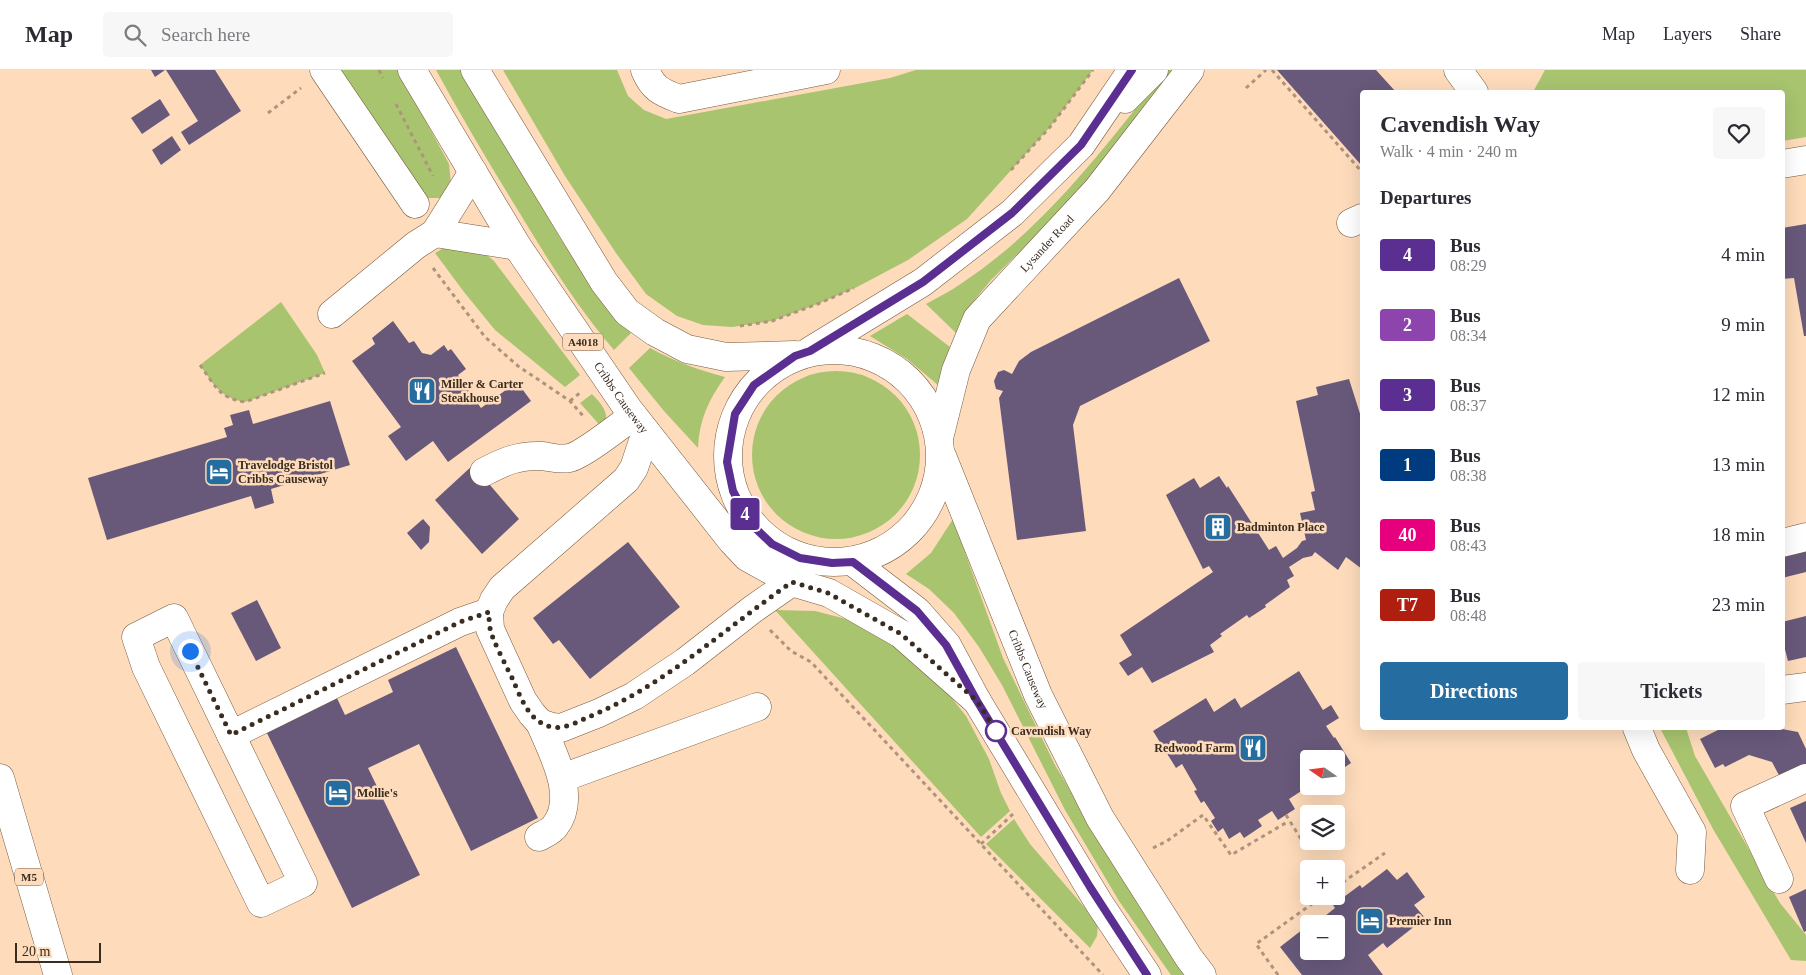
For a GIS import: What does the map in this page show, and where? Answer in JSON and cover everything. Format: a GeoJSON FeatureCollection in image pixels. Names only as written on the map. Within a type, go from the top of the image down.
{"type":"FeatureCollection","features":[{"type":"Feature","properties":{"kind":"main road","name":"Cribbs Causeway"},"geometry":{"type":"LineString","coordinates":[[412,70],[517,246],[639,424],[747,558],[792,582]]}},
{"type":"Feature","properties":{"kind":"main road"},"geometry":{"type":"LineString","coordinates":[[475,70],[604,282],[627,312],[655,332],[687,349],[726,358],[803,353],[923,282],[1012,213],[1154,70]]}},
{"type":"Feature","properties":{"kind":"main road"},"geometry":{"type":"LineString","coordinates":[[645,70],[650,84],[664,94],[680,99],[826,70]]}},
{"type":"Feature","properties":{"kind":"main road"},"geometry":{"type":"LineString","coordinates":[[1081,145],[1132,70]]}},
{"type":"Feature","properties":{"kind":"main road","name":"Lysander Road"},"geometry":{"type":"LineString","coordinates":[[941,444],[956,370],[977,319],[1097,190],[1190,70]]}},
{"type":"Feature","properties":{"kind":"main road"},"geometry":{"type":"LineString","coordinates":[[1458,70],[1473,90]]}},
{"type":"Feature","properties":{"kind":"main road"},"geometry":{"type":"LineString","coordinates":[[314,77],[415,204]]}},
{"type":"Feature","properties":{"kind":"main road"},"geometry":{"type":"LineString","coordinates":[[1785,164],[1806,160]]}},
{"type":"Feature","properties":{"kind":"main road"},"geometry":{"type":"LineString","coordinates":[[332,314],[416,246],[435,233],[473,172]]}},
{"type":"Feature","properties":{"kind":"main road"},"geometry":{"type":"LineString","coordinates":[[435,233],[517,246]]}},
{"type":"Feature","properties":{"kind":"main road","name":"Cribbs Causeway"},"geometry":{"type":"LineString","coordinates":[[803,353],[853,350],[897,368],[921,392],[1038,695],[1100,818],[1178,942],[1202,975]]}},
{"type":"Feature","properties":{"kind":"main road","name":"A4018"},"geometry":{"type":"LineString","coordinates":[[803,353],[754,385],[735,414],[727,462],[733,491],[750,523],[772,544],[800,558],[842,563],[917,611],[946,645],[977,701],[1099,903],[1148,975]]}},
{"type":"Feature","properties":{"kind":"main road"},"geometry":{"type":"LineString","coordinates":[[484,472],[507,460],[530,456],[569,458],[602,437],[639,424],[634,468],[626,480],[502,588],[489,612],[490,629],[523,701],[540,723],[562,778],[565,799],[560,819],[554,828],[539,837]]}},
{"type":"Feature","properties":{"kind":"main road","name":"A4018"},"geometry":{"type":"LineString","coordinates":[[792,582],[842,563],[879,554],[917,524],[937,489],[941,444]]}},
{"type":"Feature","properties":{"kind":"main road"},"geometry":{"type":"LineString","coordinates":[[1785,542],[1806,537]]}},
{"type":"Feature","properties":{"kind":"main road"},"geometry":{"type":"LineString","coordinates":[[540,723],[560,728],[599,713],[634,696],[685,662],[792,582]]}},
{"type":"Feature","properties":{"kind":"main road","name":"A4018"},"geometry":{"type":"LineString","coordinates":[[792,582],[828,593],[901,634],[977,701]]}},
{"type":"Feature","properties":{"kind":"main road"},"geometry":{"type":"LineString","coordinates":[[231,735],[460,622],[489,612]]}},
{"type":"Feature","properties":{"kind":"main road"},"geometry":{"type":"LineString","coordinates":[[174,618],[231,735],[303,883],[261,903],[146,667],[136,637],[174,618]]}},
{"type":"Feature","properties":{"kind":"main road"},"geometry":{"type":"LineString","coordinates":[[1785,690],[1806,687]]}},
{"type":"Feature","properties":{"kind":"main road"},"geometry":{"type":"LineString","coordinates":[[562,778],[757,708]]}},
{"type":"Feature","properties":{"kind":"main road"},"geometry":{"type":"LineString","coordinates":[[1638,730],[1646,750],[1692,832],[1690,870]]}},
{"type":"Feature","properties":{"kind":"main road","name":"M5"},"geometry":{"type":"LineString","coordinates":[[0,778],[58,975]]}},
{"type":"Feature","properties":{"kind":"main road"},"geometry":{"type":"LineString","coordinates":[[1779,879],[1745,806],[1806,778]]}},
{"type":"Feature","properties":{"kind":"path"},"geometry":{"type":"LineString","coordinates":[[1006,177],[1050,127],[1093,70]]}},
{"type":"Feature","properties":{"kind":"path"},"geometry":{"type":"LineString","coordinates":[[1246,88],[1266,70]]}},
{"type":"Feature","properties":{"kind":"path"},"geometry":{"type":"LineString","coordinates":[[1272,70],[1360,170]]}},
{"type":"Feature","properties":{"kind":"path"},"geometry":{"type":"LineString","coordinates":[[268,114],[314,77]]}},
{"type":"Feature","properties":{"kind":"path"},"geometry":{"type":"LineString","coordinates":[[732,327],[772,321],[857,287]]}},
{"type":"Feature","properties":{"kind":"path"},"geometry":{"type":"LineString","coordinates":[[200,365],[220,393],[235,401],[245,402],[325,373]]}},
{"type":"Feature","properties":{"kind":"path"},"geometry":{"type":"LineString","coordinates":[[570,401],[602,437]]}},
{"type":"Feature","properties":{"kind":"path"},"geometry":{"type":"LineString","coordinates":[[754,609],[766,626],[791,651],[811,662],[1103,975]]}},
{"type":"Feature","properties":{"kind":"path"},"geometry":{"type":"LineString","coordinates":[[980,844],[1033,794]]}},
{"type":"Feature","properties":{"kind":"path"},"geometry":{"type":"LineString","coordinates":[[1155,847],[1203,815],[1231,855],[1289,821]]}},
{"type":"Feature","properties":{"kind":"path"},"geometry":{"type":"LineString","coordinates":[[1286,815],[1300,838]]}},
{"type":"Feature","properties":{"kind":"path"},"geometry":{"type":"LineString","coordinates":[[1345,881],[1385,853]]}},
{"type":"Feature","properties":{"kind":"path"},"geometry":{"type":"LineString","coordinates":[[1278,975],[1256,944],[1310,905]]}},
{"type":"Feature","properties":{"kind":"green space"},"geometry":{"type":"Polygon","coordinates":[[[340,70],[398,70],[449,164],[451,184],[443,198],[428,198],[340,70]]]}},
{"type":"Feature","properties":{"kind":"green space"},"geometry":{"type":"Polygon","coordinates":[[[436,70],[462,70],[560,238],[606,306],[631,333],[614,350],[575,300],[552,265],[487,159],[436,70]]]}},
{"type":"Feature","properties":{"kind":"green space"},"geometry":{"type":"Polygon","coordinates":[[[503,70],[617,70],[628,96],[644,110],[666,119],[890,78],[916,70],[1093,70],[1050,127],[967,219],[908,260],[857,287],[772,321],[732,327],[703,325],[677,316],[646,294],[616,253],[565,176],[503,70]]]}},
{"type":"Feature","properties":{"kind":"green space"},"geometry":{"type":"Polygon","coordinates":[[[1166,70],[1175,70],[1123,140],[1057,215],[991,280],[972,303],[956,333],[926,304],[958,286],[992,261],[1047,212],[1097,157],[1166,70]]]}},
{"type":"Feature","properties":{"kind":"green space"},"geometry":{"type":"Polygon","coordinates":[[[1545,70],[1806,70],[1806,137],[1785,141],[1785,90],[1534,90],[1545,70]]]}},
{"type":"Feature","properties":{"kind":"green space"},"geometry":{"type":"Polygon","coordinates":[[[449,245],[482,251],[494,261],[580,375],[565,387],[495,330],[435,253],[449,245]]]}},
{"type":"Feature","properties":{"kind":"green space"},"geometry":{"type":"Polygon","coordinates":[[[281,302],[317,355],[325,373],[245,402],[223,394],[209,379],[200,365],[281,302]]]}},
{"type":"Feature","properties":{"kind":"green space"},"geometry":{"type":"Polygon","coordinates":[[[907,314],[950,347],[938,385],[907,359],[870,336],[907,314]]]}},
{"type":"Feature","properties":{"kind":"green space"},"geometry":{"type":"Polygon","coordinates":[[[650,348],[686,365],[725,377],[714,393],[706,410],[700,428],[698,448],[664,411],[629,368],[650,348]]]}},
{"type":"Feature","properties":{"kind":"green space"},"geometry":{"type":"Polygon","coordinates":[[[828,371],[844,371],[876,381],[901,402],[914,423],[920,455],[914,487],[906,502],[889,520],[868,533],[844,539],[828,539],[804,533],[789,525],[766,502],[758,487],[752,463],[752,447],[758,423],[766,408],[789,385],[804,377],[828,371]]]}},
{"type":"Feature","properties":{"kind":"green space"},"geometry":{"type":"Polygon","coordinates":[[[592,394],[606,414],[605,431],[580,403],[592,394]]]}},
{"type":"Feature","properties":{"kind":"green space"},"geometry":{"type":"Polygon","coordinates":[[[953,519],[1003,658],[1055,765],[1094,830],[1188,975],[1171,975],[1119,901],[1065,810],[1002,685],[979,647],[954,613],[929,589],[906,574],[931,553],[953,519]]]}},
{"type":"Feature","properties":{"kind":"green space"},"geometry":{"type":"Polygon","coordinates":[[[775,610],[815,611],[850,620],[884,636],[927,667],[966,716],[989,759],[1001,793],[1010,811],[981,837],[775,610]]]}},
{"type":"Feature","properties":{"kind":"green space"},"geometry":{"type":"Polygon","coordinates":[[[1661,730],[1687,730],[1695,756],[1780,903],[1806,935],[1806,961],[1791,960],[1713,829],[1661,730]]]}},
{"type":"Feature","properties":{"kind":"green space"},"geometry":{"type":"Polygon","coordinates":[[[1014,819],[1030,844],[1098,923],[1097,936],[1090,948],[986,844],[1014,819]]]}},
{"type":"Feature","properties":{"kind":"building"},"geometry":{"type":"Polygon","coordinates":[[[151,70],[165,70],[155,77],[151,70]]]}},
{"type":"Feature","properties":{"kind":"building"},"geometry":{"type":"Polygon","coordinates":[[[166,70],[215,70],[241,111],[189,145],[181,132],[198,121],[166,70]]]}},
{"type":"Feature","properties":{"kind":"building"},"geometry":{"type":"Polygon","coordinates":[[[1277,70],[1376,70],[1394,90],[1360,90],[1360,164],[1277,70]]]}},
{"type":"Feature","properties":{"kind":"building"},"geometry":{"type":"Polygon","coordinates":[[[160,99],[170,115],[142,134],[131,118],[160,99]]]}},
{"type":"Feature","properties":{"kind":"building"},"geometry":{"type":"Polygon","coordinates":[[[172,136],[181,150],[161,165],[152,150],[172,136]]]}},
{"type":"Feature","properties":{"kind":"building"},"geometry":{"type":"Polygon","coordinates":[[[1806,224],[1806,336],[1804,336],[1794,278],[1785,279],[1785,228],[1806,224]]]}},
{"type":"Feature","properties":{"kind":"building"},"geometry":{"type":"Polygon","coordinates":[[[1179,278],[1210,341],[1080,406],[1073,425],[1086,531],[1017,540],[999,398],[1003,391],[996,389],[994,381],[998,372],[1004,370],[1012,374],[1019,361],[1031,352],[1179,278]]]}},
{"type":"Feature","properties":{"kind":"building","name":"Miller & Carter Steakhouse"},"geometry":{"type":"Polygon","coordinates":[[[393,321],[409,343],[414,341],[422,353],[431,355],[444,345],[448,351],[451,349],[466,369],[458,375],[481,408],[517,382],[531,401],[448,462],[433,441],[406,461],[388,436],[401,427],[352,361],[375,344],[372,338],[393,321]]]}},
{"type":"Feature","properties":{"kind":"building","name":"Badminton Place"},"geometry":{"type":"Polygon","coordinates":[[[1349,379],[1360,414],[1360,568],[1346,557],[1338,570],[1315,552],[1312,556],[1303,558],[1289,567],[1294,576],[1287,580],[1290,587],[1265,605],[1266,607],[1249,618],[1247,615],[1220,634],[1222,636],[1210,645],[1214,652],[1152,683],[1142,667],[1128,676],[1119,663],[1132,655],[1120,635],[1213,572],[1209,566],[1203,569],[1166,495],[1194,478],[1200,488],[1219,476],[1227,488],[1228,486],[1269,550],[1276,546],[1283,558],[1297,548],[1302,541],[1306,540],[1300,513],[1315,510],[1311,492],[1315,491],[1296,401],[1318,395],[1316,387],[1349,379]]]}},
{"type":"Feature","properties":{"kind":"building","name":"Travelodge Bristol Cribbs Causeway"},"geometry":{"type":"Polygon","coordinates":[[[330,401],[350,465],[271,489],[274,503],[255,509],[251,496],[107,540],[88,478],[227,437],[224,428],[233,425],[230,415],[249,410],[253,424],[330,401]]]}},
{"type":"Feature","properties":{"kind":"building"},"geometry":{"type":"Polygon","coordinates":[[[473,465],[519,519],[482,554],[435,500],[473,465]]]}},
{"type":"Feature","properties":{"kind":"building"},"geometry":{"type":"Polygon","coordinates":[[[423,519],[430,527],[429,542],[421,550],[407,533],[423,519]]]}},
{"type":"Feature","properties":{"kind":"building"},"geometry":{"type":"Polygon","coordinates":[[[628,542],[680,607],[590,679],[559,640],[553,644],[533,618],[628,542]]]}},
{"type":"Feature","properties":{"kind":"building"},"geometry":{"type":"Polygon","coordinates":[[[1806,545],[1806,572],[1785,577],[1785,550],[1806,545]]]}},
{"type":"Feature","properties":{"kind":"building"},"geometry":{"type":"Polygon","coordinates":[[[257,600],[281,648],[256,661],[231,613],[257,600]]]}},
{"type":"Feature","properties":{"kind":"building"},"geometry":{"type":"Polygon","coordinates":[[[1806,616],[1806,657],[1788,661],[1785,650],[1785,621],[1806,616]]]}},
{"type":"Feature","properties":{"kind":"building","name":"Mollie's"},"geometry":{"type":"Polygon","coordinates":[[[456,647],[538,818],[471,851],[419,744],[368,768],[420,875],[352,908],[265,729],[335,694],[345,715],[393,692],[388,680],[456,647]]]}},
{"type":"Feature","properties":{"kind":"building","name":"Redwood Farm"},"geometry":{"type":"Polygon","coordinates":[[[1299,671],[1323,710],[1331,705],[1339,718],[1326,726],[1343,750],[1300,750],[1300,792],[1289,799],[1295,809],[1278,820],[1272,811],[1258,820],[1262,826],[1244,838],[1240,832],[1229,839],[1223,828],[1218,832],[1211,821],[1215,818],[1204,801],[1201,803],[1194,791],[1197,790],[1182,764],[1176,768],[1153,731],[1206,698],[1214,712],[1235,698],[1241,708],[1299,671]]]}},
{"type":"Feature","properties":{"kind":"building"},"geometry":{"type":"Polygon","coordinates":[[[1718,730],[1785,730],[1798,732],[1806,749],[1806,769],[1782,781],[1772,762],[1749,755],[1725,767],[1723,764],[1715,768],[1700,739],[1718,730]]]}},
{"type":"Feature","properties":{"kind":"building","name":"Redwood Farm"},"geometry":{"type":"Polygon","coordinates":[[[1345,753],[1351,763],[1345,767],[1345,753]]]}},
{"type":"Feature","properties":{"kind":"building"},"geometry":{"type":"Polygon","coordinates":[[[1806,801],[1806,843],[1790,808],[1806,801]]]}},
{"type":"Feature","properties":{"kind":"building","name":"Premier Inn"},"geometry":{"type":"Polygon","coordinates":[[[1387,869],[1397,880],[1407,872],[1425,897],[1414,905],[1425,918],[1387,948],[1383,943],[1368,955],[1383,975],[1302,975],[1280,947],[1300,931],[1300,960],[1345,960],[1345,915],[1326,915],[1335,908],[1333,905],[1345,905],[1345,896],[1360,885],[1362,888],[1387,869]]]}},
{"type":"Feature","properties":{"kind":"building"},"geometry":{"type":"Polygon","coordinates":[[[1806,889],[1806,931],[1804,932],[1789,897],[1806,889]]]}},
{"type":"Feature","properties":{"kind":"bus line","name":"4"},"geometry":{"type":"LineString","coordinates":[[1132,70],[1081,145],[1012,213],[923,282],[810,351],[795,356],[754,385],[735,414],[727,462],[733,491],[750,523],[772,544],[800,558],[832,563],[853,562],[917,611],[946,645],[977,701],[1099,903],[1147,975]]}},
{"type":"Feature","properties":{"kind":"place","name":"Miller & Carter Steakhouse"},"geometry":{"type":"Point","coordinates":[422,391]}},
{"type":"Feature","properties":{"kind":"place","name":"Travelodge Bristol Cribbs Causeway"},"geometry":{"type":"Point","coordinates":[219,472]}},
{"type":"Feature","properties":{"kind":"place","name":"Badminton Place"},"geometry":{"type":"Point","coordinates":[1218,527]}},
{"type":"Feature","properties":{"kind":"place","name":"Cavendish Way"},"geometry":{"type":"Point","coordinates":[996,731]}},
{"type":"Feature","properties":{"kind":"place","name":"Redwood Farm"},"geometry":{"type":"Point","coordinates":[1253,748]}},
{"type":"Feature","properties":{"kind":"place","name":"Mollie's"},"geometry":{"type":"Point","coordinates":[338,793]}},
{"type":"Feature","properties":{"kind":"place","name":"Premier Inn"},"geometry":{"type":"Point","coordinates":[1370,921]}},
{"type":"Feature","properties":{"kind":"route"},"geometry":{"type":"LineString","coordinates":[[190,651],[231,735],[460,622],[489,612],[490,629],[523,701],[540,723],[560,728],[599,713],[634,696],[685,662],[792,582],[828,593],[901,634],[977,701],[996,731]]}}]}
